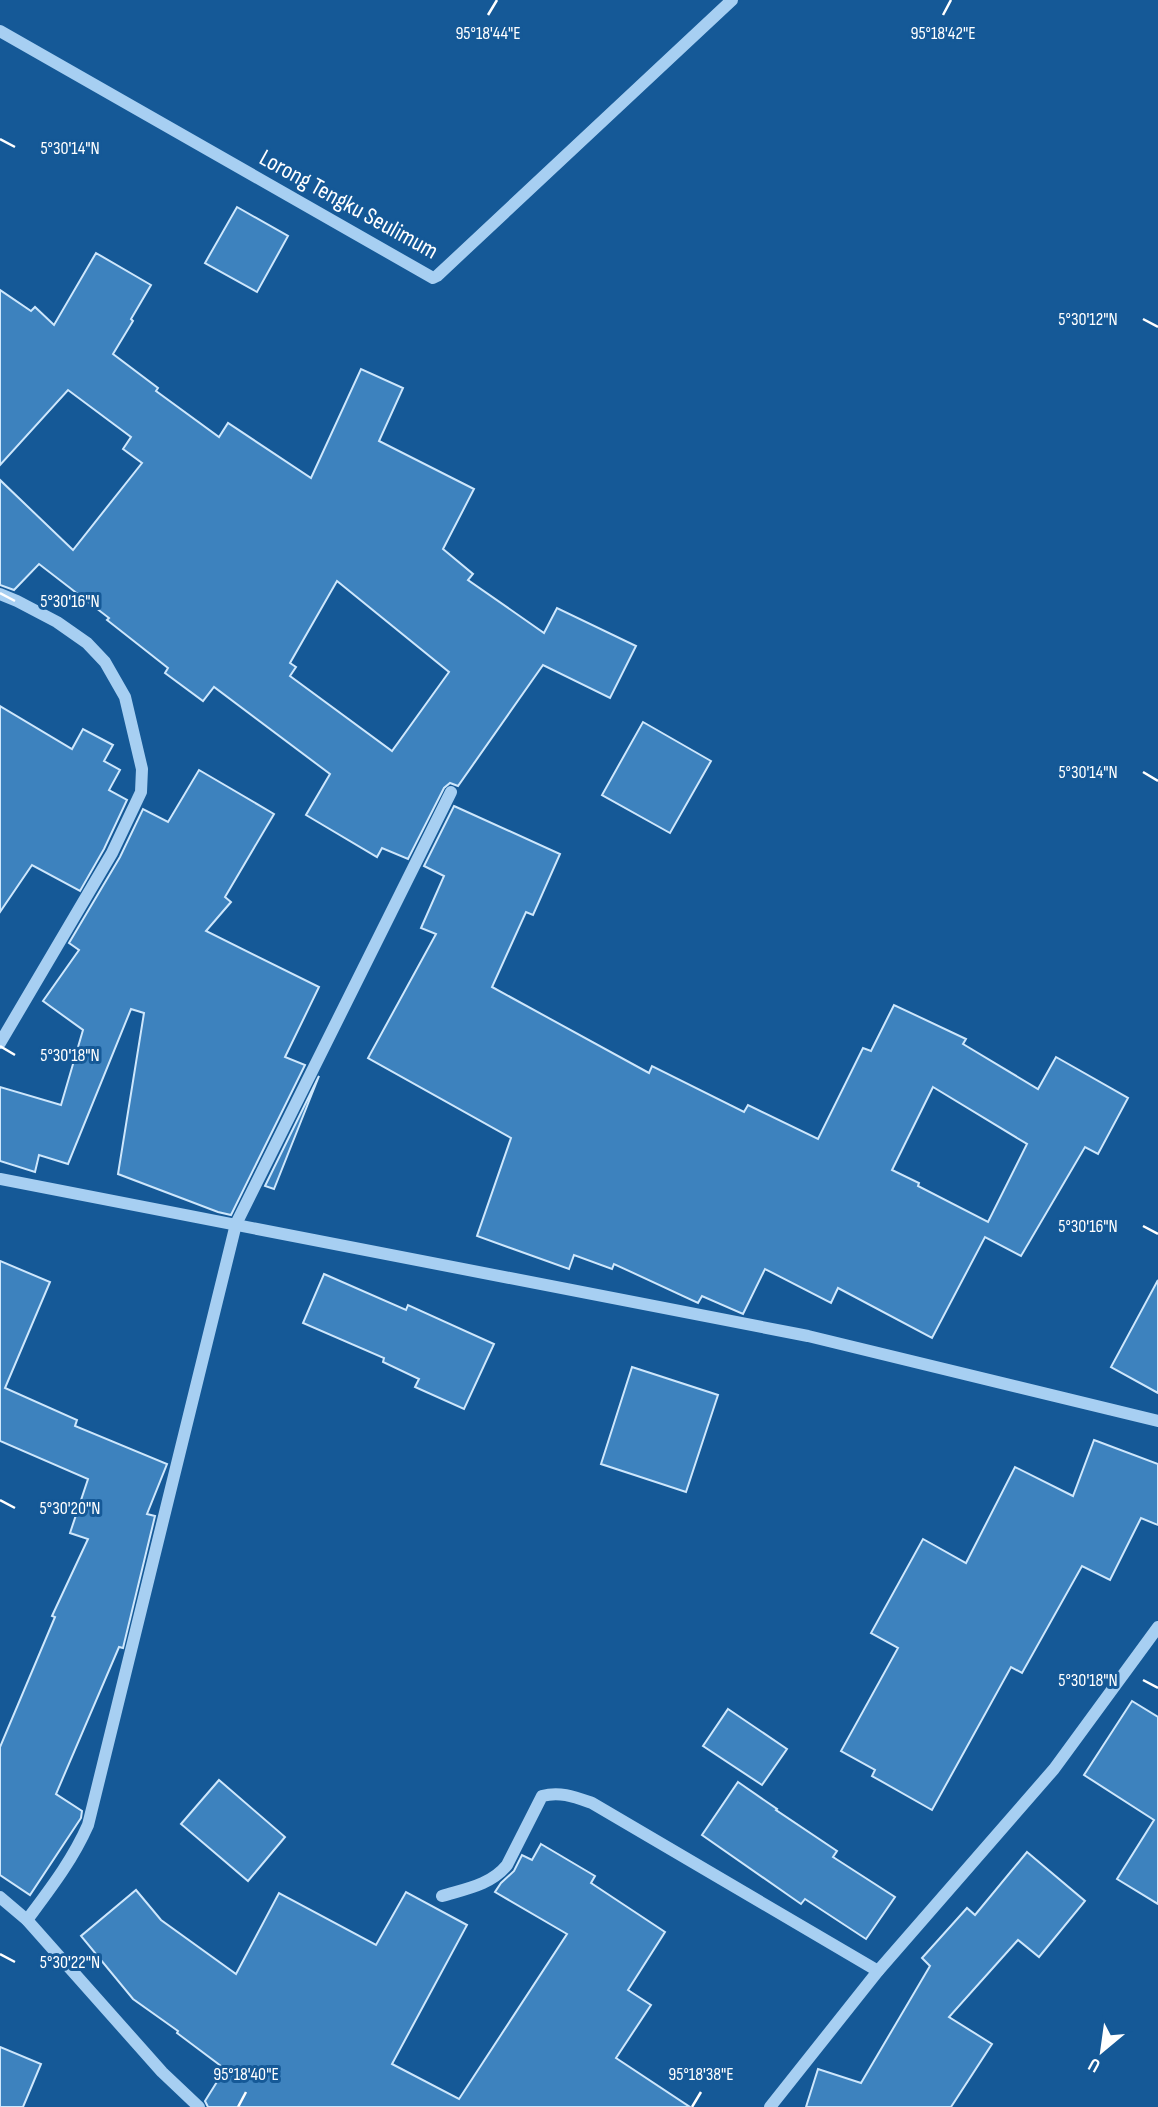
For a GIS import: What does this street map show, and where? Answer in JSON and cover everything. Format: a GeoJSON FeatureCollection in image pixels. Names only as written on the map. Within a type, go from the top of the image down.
{"type":"FeatureCollection","features":[{"type":"Feature","properties":{"kind":"street","name":"Lorong Tengku Seulimum"},"geometry":{"type":"LineString","coordinates":[[0,30],[433,278],[732,0]]}},
{"type":"Feature","properties":{"kind":"street"},"geometry":{"type":"LineString","coordinates":[[0,594],[57,622],[87,643],[105,662],[125,697],[142,769],[141,792],[112,853],[0,1043]]}},
{"type":"Feature","properties":{"kind":"street"},"geometry":{"type":"LineString","coordinates":[[27,1920],[66,1868],[88,1825],[236,1224],[451,792]]}},
{"type":"Feature","properties":{"kind":"street"},"geometry":{"type":"LineString","coordinates":[[0,1179],[808,1336],[1158,1421]]}},
{"type":"Feature","properties":{"kind":"street"},"geometry":{"type":"LineString","coordinates":[[770,2107],[878,1971],[1054,1769],[1158,1627]]}},
{"type":"Feature","properties":{"kind":"street"},"geometry":{"type":"LineString","coordinates":[[442,1896],[489,1881],[502,1872],[542,1796],[565,1794],[592,1803],[878,1971]]}},
{"type":"Feature","properties":{"kind":"street"},"geometry":{"type":"LineString","coordinates":[[0,1897],[27,1920],[162,2072],[199,2107]]}},
{"type":"Feature","properties":{"kind":"building"},"geometry":{"type":"Polygon","coordinates":[[[237,207],[288,236],[257,292],[205,263],[237,207]]]}},
{"type":"Feature","properties":{"kind":"building"},"geometry":{"type":"Polygon","coordinates":[[[96,253],[151,285],[113,354],[158,388],[156,391],[219,437],[228,423],[311,478],[361,369],[403,388],[379,441],[474,489],[443,549],[473,574],[468,580],[544,633],[557,608],[636,646],[610,698],[543,665],[458,786],[450,783],[444,788],[408,859],[382,848],[377,857],[306,815],[330,774],[214,687],[203,701],[165,673],[168,668],[107,620],[109,618],[39,564],[14,590],[0,585],[0,480],[73,550],[142,463],[123,449],[131,437],[68,390],[0,465],[0,290],[31,311],[35,307],[54,325],[96,253]],[[337,581],[290,663],[296,667],[290,676],[392,751],[449,672],[337,581]]]}},
{"type":"Feature","properties":{"kind":"building"},"geometry":{"type":"Polygon","coordinates":[[[0,706],[72,749],[83,729],[113,745],[104,761],[120,770],[109,790],[127,800],[80,891],[32,865],[0,912],[0,706]]]}},
{"type":"Feature","properties":{"kind":"building"},"geometry":{"type":"Polygon","coordinates":[[[643,722],[711,761],[670,833],[602,795],[643,722]]]}},
{"type":"Feature","properties":{"kind":"building"},"geometry":{"type":"Polygon","coordinates":[[[199,770],[274,814],[225,897],[231,902],[206,931],[319,987],[285,1057],[305,1065],[231,1215],[118,1174],[144,1013],[131,1009],[68,1164],[39,1155],[35,1172],[0,1161],[0,1087],[61,1105],[83,1030],[43,1001],[79,950],[69,943],[120,857],[143,809],[168,822],[199,770]]]}},
{"type":"Feature","properties":{"kind":"building"},"geometry":{"type":"Polygon","coordinates":[[[454,806],[560,854],[533,915],[526,912],[492,987],[649,1073],[652,1066],[744,1112],[748,1105],[818,1139],[863,1048],[871,1051],[894,1005],[966,1039],[963,1044],[1038,1089],[1056,1057],[1128,1098],[1098,1154],[1085,1147],[1021,1256],[985,1237],[932,1338],[838,1288],[831,1303],[765,1269],[743,1314],[702,1296],[698,1303],[614,1264],[612,1269],[574,1255],[569,1269],[477,1236],[511,1138],[368,1058],[436,934],[421,928],[444,876],[424,866],[454,806]],[[933,1087],[892,1170],[988,1222],[1027,1144],[933,1087]]]}},
{"type":"Feature","properties":{"kind":"building"},"geometry":{"type":"Polygon","coordinates":[[[319,1076],[274,1189],[265,1186],[319,1076]]]}},
{"type":"Feature","properties":{"kind":"building"},"geometry":{"type":"Polygon","coordinates":[[[0,1261],[50,1282],[5,1388],[77,1420],[75,1426],[167,1464],[147,1514],[155,1516],[123,1648],[119,1647],[56,1794],[82,1811],[81,1818],[30,1895],[0,1875],[0,1747],[55,1617],[52,1616],[88,1539],[70,1533],[88,1479],[0,1441],[0,1261]]]}},
{"type":"Feature","properties":{"kind":"building"},"geometry":{"type":"Polygon","coordinates":[[[324,1274],[406,1310],[408,1305],[494,1344],[464,1409],[415,1387],[419,1379],[383,1362],[384,1358],[303,1323],[324,1274]]]}},
{"type":"Feature","properties":{"kind":"building"},"geometry":{"type":"Polygon","coordinates":[[[1158,1280],[1158,1393],[1111,1367],[1158,1280]]]}},
{"type":"Feature","properties":{"kind":"building"},"geometry":{"type":"Polygon","coordinates":[[[632,1367],[718,1395],[686,1492],[601,1464],[632,1367]]]}},
{"type":"Feature","properties":{"kind":"building"},"geometry":{"type":"Polygon","coordinates":[[[1094,1440],[1158,1464],[1158,1525],[1141,1518],[1110,1580],[1082,1566],[1022,1673],[1011,1667],[932,1810],[872,1776],[875,1770],[841,1751],[898,1648],[871,1633],[923,1539],[966,1563],[1015,1467],[1073,1496],[1094,1440]]]}},
{"type":"Feature","properties":{"kind":"building"},"geometry":{"type":"Polygon","coordinates":[[[1132,1701],[1158,1717],[1158,1904],[1117,1879],[1154,1820],[1084,1775],[1132,1701]]]}},
{"type":"Feature","properties":{"kind":"building"},"geometry":{"type":"Polygon","coordinates":[[[728,1709],[787,1749],[762,1785],[703,1746],[728,1709]]]}},
{"type":"Feature","properties":{"kind":"building"},"geometry":{"type":"Polygon","coordinates":[[[219,1780],[285,1837],[248,1881],[181,1824],[219,1780]]]}},
{"type":"Feature","properties":{"kind":"building"},"geometry":{"type":"Polygon","coordinates":[[[738,1782],[837,1851],[833,1857],[895,1897],[866,1939],[805,1899],[801,1904],[702,1835],[738,1782]]]}},
{"type":"Feature","properties":{"kind":"building"},"geometry":{"type":"Polygon","coordinates":[[[541,1844],[595,1876],[591,1883],[665,1932],[628,1990],[651,2005],[616,2058],[690,2107],[208,2107],[205,2101],[225,2069],[133,1999],[81,1936],[136,1890],[161,1920],[236,1974],[279,1893],[376,1945],[406,1892],[467,1925],[392,2064],[459,2099],[567,1934],[495,1892],[514,1871],[522,1855],[532,1860],[541,1844]]]}},
{"type":"Feature","properties":{"kind":"building"},"geometry":{"type":"Polygon","coordinates":[[[1027,1852],[1085,1901],[1039,1957],[1018,1940],[949,2017],[992,2044],[951,2107],[806,2107],[818,2069],[861,2083],[930,1966],[922,1958],[967,1908],[975,1915],[1027,1852]]]}},
{"type":"Feature","properties":{"kind":"building"},"geometry":{"type":"Polygon","coordinates":[[[0,2047],[41,2064],[23,2107],[0,2107],[0,2047]]]}}]}
